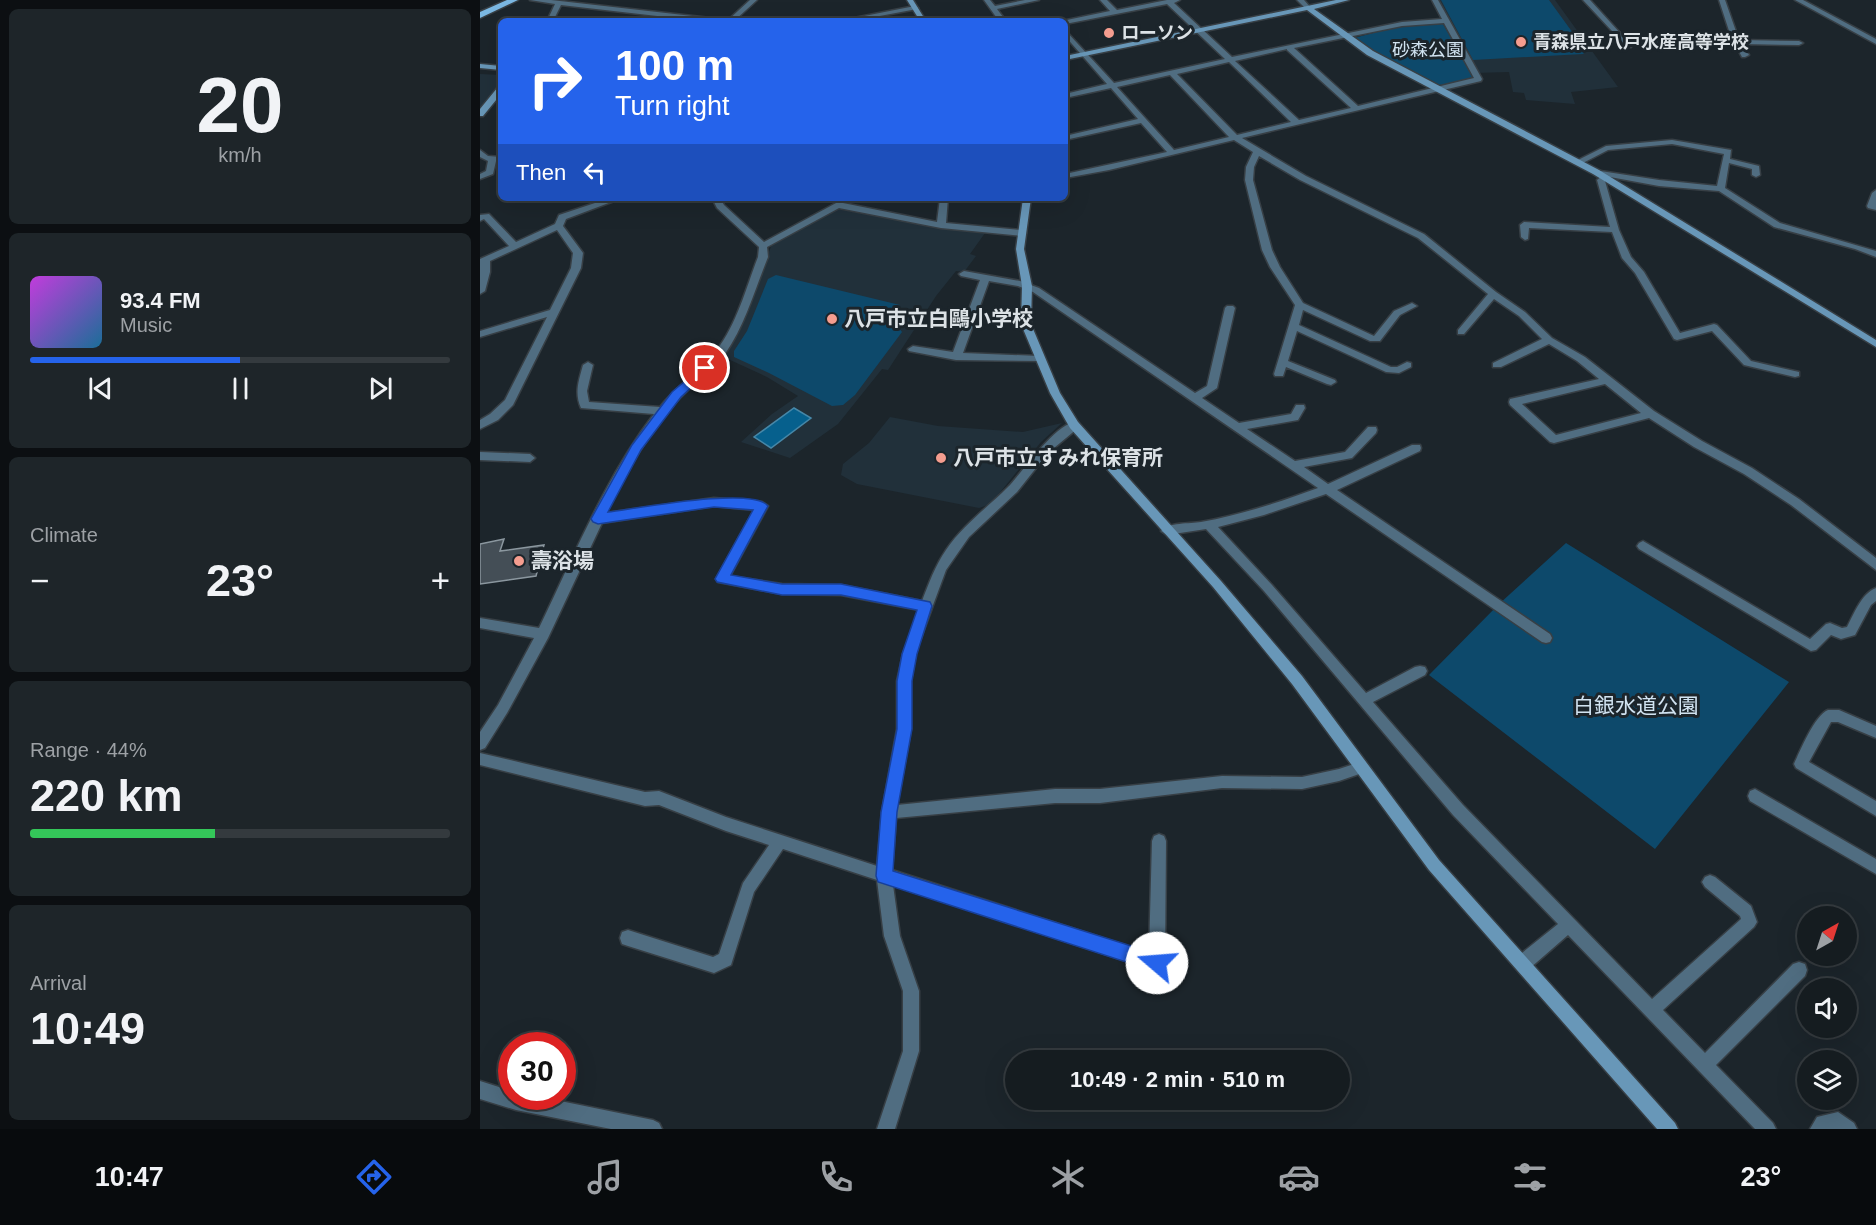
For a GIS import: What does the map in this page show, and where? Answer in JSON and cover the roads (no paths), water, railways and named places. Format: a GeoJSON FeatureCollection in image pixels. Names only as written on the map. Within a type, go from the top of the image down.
{"type":"FeatureCollection","features":[{"type":"Feature","properties":{"kind":"main road"},"geometry":{"type":"LineString","coordinates":[[480,15],[513,0]]}},
{"type":"Feature","properties":{"kind":"street"},"geometry":{"type":"LineString","coordinates":[[533,0],[692,18]]}},
{"type":"Feature","properties":{"kind":"street"},"geometry":{"type":"LineString","coordinates":[[733,18],[754,0]]}},
{"type":"Feature","properties":{"kind":"street"},"geometry":{"type":"LineString","coordinates":[[910,0],[921,18]]}},
{"type":"Feature","properties":{"kind":"street"},"geometry":{"type":"LineString","coordinates":[[987,0],[1001,18]]}},
{"type":"Feature","properties":{"kind":"street"},"geometry":{"type":"LineString","coordinates":[[993,8],[1036,0]]}},
{"type":"Feature","properties":{"kind":"street"},"geometry":{"type":"LineString","coordinates":[[1103,0],[1115,12]]}},
{"type":"Feature","properties":{"kind":"street"},"geometry":{"type":"LineString","coordinates":[[1068,21],[1178,0]]}},
{"type":"Feature","properties":{"kind":"street"},"geometry":{"type":"LineString","coordinates":[[1300,0],[1343,35],[1370,53],[1606,177],[1876,344]]}},
{"type":"Feature","properties":{"kind":"street"},"geometry":{"type":"LineString","coordinates":[[1068,57],[1346,0]]}},
{"type":"Feature","properties":{"kind":"street"},"geometry":{"type":"LineString","coordinates":[[1068,175],[1172,153],[1478,79],[1444,21],[1435,0]]}},
{"type":"Feature","properties":{"kind":"street"},"geometry":{"type":"LineString","coordinates":[[1586,0],[1629,46]]}},
{"type":"Feature","properties":{"kind":"street"},"geometry":{"type":"LineString","coordinates":[[1722,0],[1736,41],[1745,55]]}},
{"type":"Feature","properties":{"kind":"street"},"geometry":{"type":"LineString","coordinates":[[1798,0],[1876,42]]}},
{"type":"Feature","properties":{"kind":"street"},"geometry":{"type":"LineString","coordinates":[[1169,2],[1297,123]]}},
{"type":"Feature","properties":{"kind":"street"},"geometry":{"type":"LineString","coordinates":[[552,18],[559,3]]}},
{"type":"Feature","properties":{"kind":"street"},"geometry":{"type":"LineString","coordinates":[[859,18],[915,8]]}},
{"type":"Feature","properties":{"kind":"street"},"geometry":{"type":"LineString","coordinates":[[1068,95],[1343,35],[1402,24],[1444,21]]}},
{"type":"Feature","properties":{"kind":"street"},"geometry":{"type":"LineString","coordinates":[[1068,35],[1172,153]]}},
{"type":"Feature","properties":{"kind":"street"},"geometry":{"type":"LineString","coordinates":[[1641,41],[1799,43]]}},
{"type":"Feature","properties":{"kind":"street"},"geometry":{"type":"LineString","coordinates":[[1290,48],[1356,108]]}},
{"type":"Feature","properties":{"kind":"street"},"geometry":{"type":"LineString","coordinates":[[480,66],[498,68]]}},
{"type":"Feature","properties":{"kind":"street"},"geometry":{"type":"LineString","coordinates":[[1172,73],[1234,137],[1304,178],[1416,233],[1522,314],[1549,340],[1581,359],[1605,381],[1650,414],[1776,490],[1876,565]]}},
{"type":"Feature","properties":{"kind":"street"},"geometry":{"type":"LineString","coordinates":[[480,114],[498,93]]}},
{"type":"Feature","properties":{"kind":"street"},"geometry":{"type":"LineString","coordinates":[[1068,137],[1142,120]]}},
{"type":"Feature","properties":{"kind":"street"},"geometry":{"type":"LineString","coordinates":[[1578,162],[1606,148],[1672,142],[1728,152],[1721,189]]}},
{"type":"Feature","properties":{"kind":"street"},"geometry":{"type":"LineString","coordinates":[[1258,150],[1250,167],[1249,180],[1267,250],[1275,267],[1300,304],[1372,339],[1377,339],[1397,313],[1412,306]]}},
{"type":"Feature","properties":{"kind":"street"},"geometry":{"type":"LineString","coordinates":[[480,152],[486,158],[496,160],[490,172],[480,177]]}},
{"type":"Feature","properties":{"kind":"street"},"geometry":{"type":"LineString","coordinates":[[1726,160],[1756,168],[1756,175]]}},
{"type":"Feature","properties":{"kind":"street"},"geometry":{"type":"LineString","coordinates":[[1596,172],[1670,184],[1721,189],[1778,225],[1876,254]]}},
{"type":"Feature","properties":{"kind":"street"},"geometry":{"type":"LineString","coordinates":[[1606,177],[1601,180],[1627,258],[1639,272],[1677,337],[1714,327],[1748,363],[1795,374]]}},
{"type":"Feature","properties":{"kind":"street"},"geometry":{"type":"LineString","coordinates":[[1876,193],[1871,206],[1876,207]]}},
{"type":"Feature","properties":{"kind":"street"},"geometry":{"type":"LineString","coordinates":[[480,425],[494,417],[508,402],[576,268],[578,253],[560,226],[562,217],[608,201]]}},
{"type":"Feature","properties":{"kind":"street"},"geometry":{"type":"LineString","coordinates":[[480,744],[497,719],[544,634],[598,519],[636,448],[677,394],[719,355],[730,338],[763,257],[763,246],[718,201]]}},
{"type":"Feature","properties":{"kind":"street"},"geometry":{"type":"LineString","coordinates":[[941,225],[944,201]]}},
{"type":"Feature","properties":{"kind":"street"},"geometry":{"type":"LineString","coordinates":[[1027,201],[1020,249],[1027,286],[1026,324],[1055,393],[1074,425],[1217,585],[1297,680],[1434,865],[1669,1129]]}},
{"type":"Feature","properties":{"kind":"street"},"geometry":{"type":"LineString","coordinates":[[763,246],[838,202],[941,225],[1022,232]]}},
{"type":"Feature","properties":{"kind":"street"},"geometry":{"type":"LineString","coordinates":[[480,208],[483,217],[514,246]]}},
{"type":"Feature","properties":{"kind":"street"},"geometry":{"type":"LineString","coordinates":[[1525,237],[1524,225],[1616,230]]}},
{"type":"Feature","properties":{"kind":"street"},"geometry":{"type":"LineString","coordinates":[[480,291],[485,272],[483,261],[560,226]]}},
{"type":"Feature","properties":{"kind":"street"},"geometry":{"type":"LineString","coordinates":[[964,274],[1027,286],[1036,290],[1546,638]]}},
{"type":"Feature","properties":{"kind":"street"},"geometry":{"type":"LineString","coordinates":[[956,357],[985,279]]}},
{"type":"Feature","properties":{"kind":"street"},"geometry":{"type":"LineString","coordinates":[[1461,332],[1493,294]]}},
{"type":"Feature","properties":{"kind":"street"},"geometry":{"type":"LineString","coordinates":[[1279,374],[1300,304]]}},
{"type":"Feature","properties":{"kind":"street"},"geometry":{"type":"LineString","coordinates":[[1195,398],[1212,388],[1230,308]]}},
{"type":"Feature","properties":{"kind":"street"},"geometry":{"type":"LineString","coordinates":[[480,334],[553,312]]}},
{"type":"Feature","properties":{"kind":"street"},"geometry":{"type":"LineString","coordinates":[[1294,326],[1390,370],[1399,370],[1407,364]]}},
{"type":"Feature","properties":{"kind":"street"},"geometry":{"type":"LineString","coordinates":[[1497,365],[1549,340]]}},
{"type":"Feature","properties":{"kind":"street"},"geometry":{"type":"LineString","coordinates":[[914,349],[956,357],[1039,359]]}},
{"type":"Feature","properties":{"kind":"street"},"geometry":{"type":"LineString","coordinates":[[1282,362],[1331,382]]}},
{"type":"Feature","properties":{"kind":"street"},"geometry":{"type":"LineString","coordinates":[[588,365],[582,391],[582,400],[585,405],[664,411]]}},
{"type":"Feature","properties":{"kind":"street"},"geometry":{"type":"LineString","coordinates":[[1605,381],[1514,402],[1554,439],[1650,414]]}},
{"type":"Feature","properties":{"kind":"street"},"geometry":{"type":"LineString","coordinates":[[1237,427],[1294,417],[1300,408]]}},
{"type":"Feature","properties":{"kind":"street"},"geometry":{"type":"LineString","coordinates":[[886,1129],[911,1051],[911,991],[892,936],[884,876],[889,812],[904,729],[904,681],[909,654],[940,569],[965,534],[1013,489],[1044,450],[1074,425]]}},
{"type":"Feature","properties":{"kind":"street"},"geometry":{"type":"LineString","coordinates":[[1294,465],[1348,455],[1372,430]]}},
{"type":"Feature","properties":{"kind":"street"},"geometry":{"type":"LineString","coordinates":[[1167,531],[1210,526],[1297,502],[1416,448]]}},
{"type":"Feature","properties":{"kind":"street"},"geometry":{"type":"LineString","coordinates":[[480,456],[530,458]]}},
{"type":"Feature","properties":{"kind":"street"},"geometry":{"type":"LineString","coordinates":[[598,519],[714,502],[762,506],[722,579],[782,590],[841,590],[925,606]]}},
{"type":"Feature","properties":{"kind":"street"},"geometry":{"type":"LineString","coordinates":[[1210,526],[1268,588],[1458,810],[1767,1129]]}},
{"type":"Feature","properties":{"kind":"street"},"geometry":{"type":"LineString","coordinates":[[1643,546],[1811,646],[1830,628],[1841,634],[1851,631],[1876,593]]}},
{"type":"Feature","properties":{"kind":"street"},"geometry":{"type":"LineString","coordinates":[[480,623],[544,634]]}},
{"type":"Feature","properties":{"kind":"street"},"geometry":{"type":"LineString","coordinates":[[1364,700],[1420,671]]}},
{"type":"Feature","properties":{"kind":"street"},"geometry":{"type":"LineString","coordinates":[[1876,732],[1839,716],[1828,716],[1801,764],[1876,809]]}},
{"type":"Feature","properties":{"kind":"street"},"geometry":{"type":"LineString","coordinates":[[480,759],[645,799],[659,798],[780,842],[1157,963],[1159,841]]}},
{"type":"Feature","properties":{"kind":"street"},"geometry":{"type":"LineString","coordinates":[[889,812],[1055,796],[1100,796],[1222,782],[1302,783],[1339,776],[1360,768]]}},
{"type":"Feature","properties":{"kind":"street"},"geometry":{"type":"LineString","coordinates":[[1755,796],[1876,867]]}},
{"type":"Feature","properties":{"kind":"street"},"geometry":{"type":"LineString","coordinates":[[628,938],[714,965],[725,959],[748,888],[780,842]]}},
{"type":"Feature","properties":{"kind":"street"},"geometry":{"type":"LineString","coordinates":[[1653,1009],[1749,922],[1746,911],[1710,882]]}},
{"type":"Feature","properties":{"kind":"street"},"geometry":{"type":"LineString","coordinates":[[1523,963],[1568,925]]}},
{"type":"Feature","properties":{"kind":"street"},"geometry":{"type":"LineString","coordinates":[[1705,1064],[1799,969]]}},
{"type":"Feature","properties":{"kind":"street"},"geometry":{"type":"LineString","coordinates":[[480,1090],[516,1101],[653,1129]]}},
{"type":"Feature","properties":{"kind":"street"},"geometry":{"type":"LineString","coordinates":[[1819,1129],[1823,1123],[1838,1121],[1848,1129]]}},
{"type":"Feature","properties":{"kind":"place","name":"ローソン"},"geometry":{"type":"Point","coordinates":[1109,33]}},
{"type":"Feature","properties":{"kind":"place","name":"青森県立八戸水産高等学校"},"geometry":{"type":"Point","coordinates":[1521,42]}},
{"type":"Feature","properties":{"kind":"place","name":"八戸市立白鷗小学校"},"geometry":{"type":"Point","coordinates":[832,319]}},
{"type":"Feature","properties":{"kind":"place","name":"八戸市立すみれ保育所"},"geometry":{"type":"Point","coordinates":[941,458]}},
{"type":"Feature","properties":{"kind":"place","name":"壽浴場"},"geometry":{"type":"Point","coordinates":[519,561]}},
{"type":"Feature","properties":{"kind":"park label","name":"砂森公園"},"geometry":{"type":"Point","coordinates":[1428,50]}},
{"type":"Feature","properties":{"kind":"park label","name":"白銀水道公園"},"geometry":{"type":"Point","coordinates":[1636,706]}}]}
